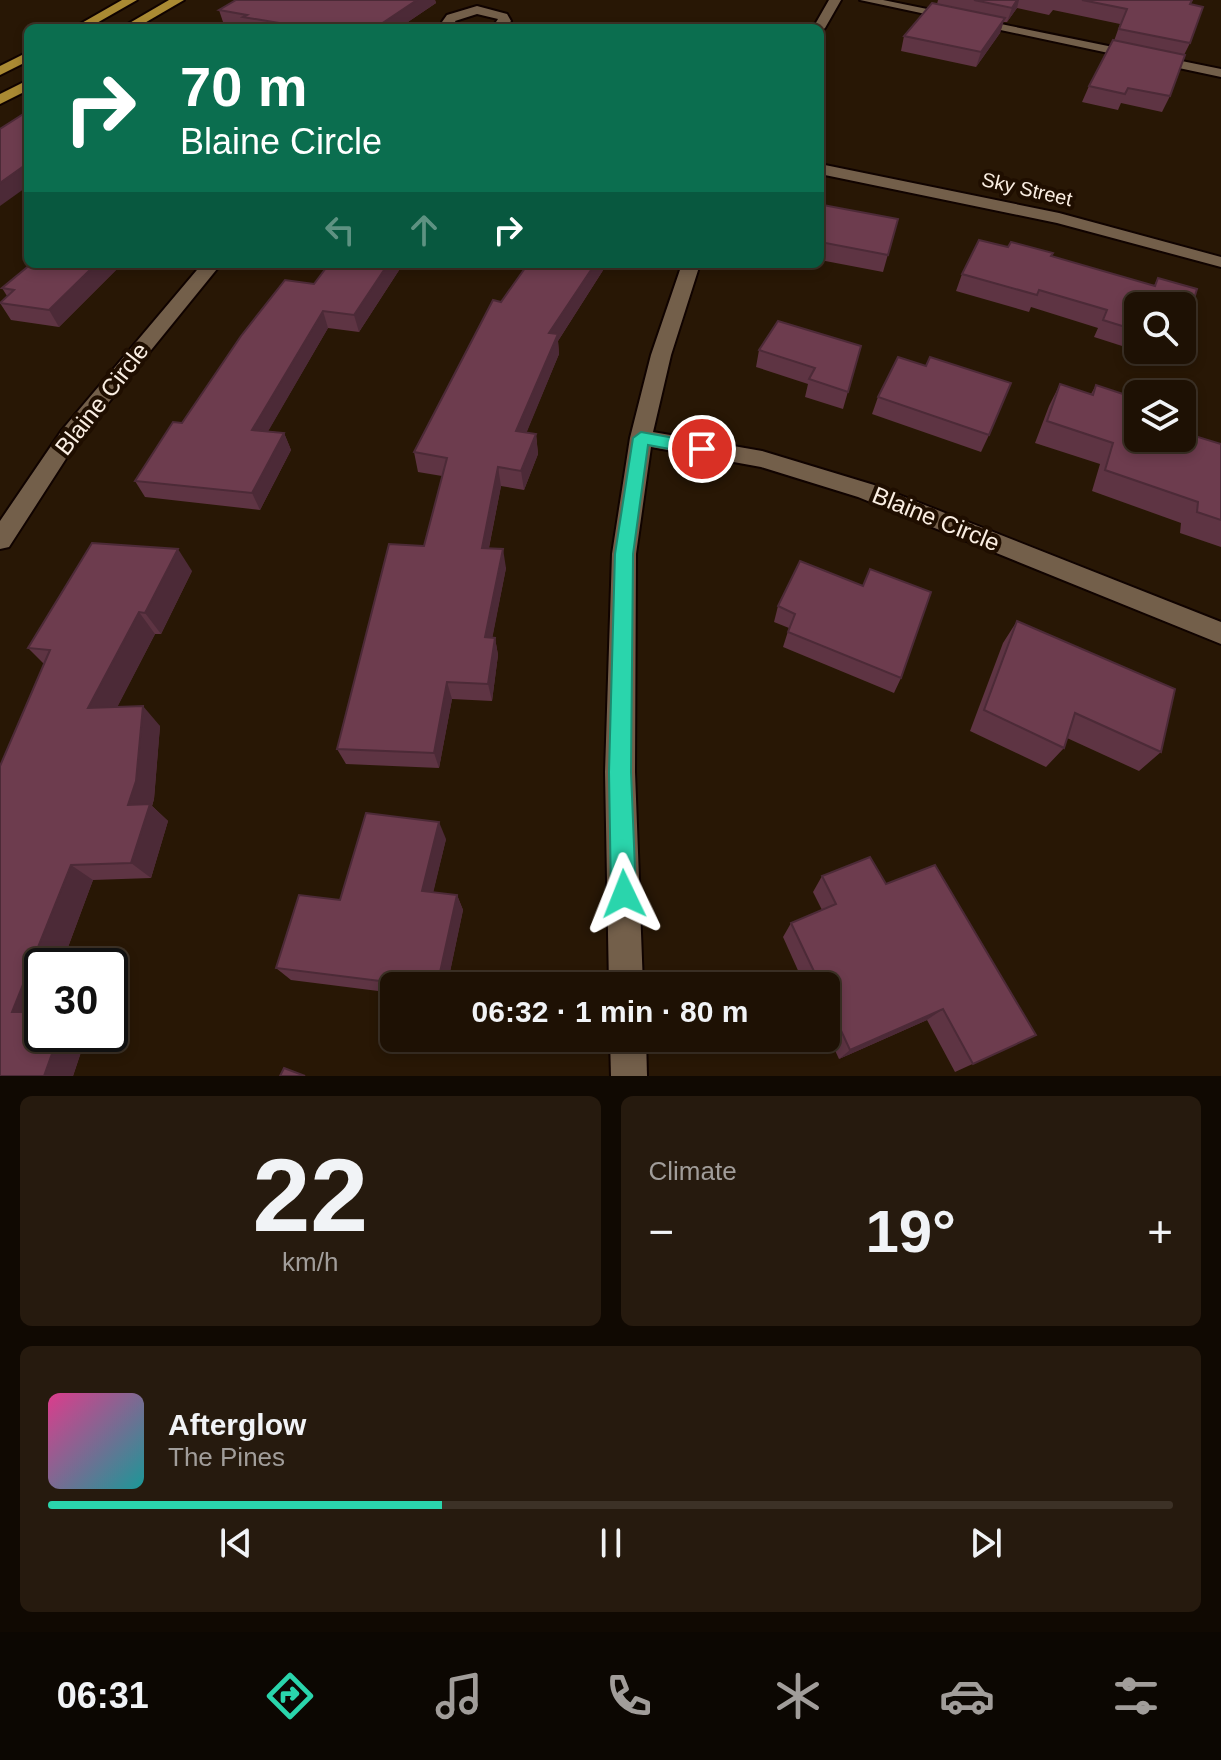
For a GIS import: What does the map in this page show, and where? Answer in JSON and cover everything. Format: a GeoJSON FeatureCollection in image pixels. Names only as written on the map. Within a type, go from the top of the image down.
{"type":"FeatureCollection","features":[{"type":"Feature","properties":{"kind":"main road"},"geometry":{"type":"LineString","coordinates":[[86,24],[131,0]]}},
{"type":"Feature","properties":{"kind":"main road"},"geometry":{"type":"LineString","coordinates":[[134,24],[178,0]]}},
{"type":"Feature","properties":{"kind":"main road"},"geometry":{"type":"LineString","coordinates":[[0,71],[24,58]]}},
{"type":"Feature","properties":{"kind":"main road"},"geometry":{"type":"LineString","coordinates":[[0,100],[24,86]]}},
{"type":"Feature","properties":{"kind":"street"},"geometry":{"type":"LineString","coordinates":[[821,24],[835,0]]}},
{"type":"Feature","properties":{"kind":"street"},"geometry":{"type":"LineString","coordinates":[[866,0],[1221,73]]}},
{"type":"Feature","properties":{"kind":"street"},"geometry":{"type":"LineString","coordinates":[[449,24],[451,18],[477,10],[503,17],[505,21],[502,24]]}},
{"type":"Feature","properties":{"kind":"street","name":"Sky Street"},"geometry":{"type":"LineString","coordinates":[[824,170],[1059,218],[1221,262]]}},
{"type":"Feature","properties":{"kind":"street","name":"Blaine Circle"},"geometry":{"type":"LineString","coordinates":[[0,540],[70,435],[209,268]]}},
{"type":"Feature","properties":{"kind":"street"},"geometry":{"type":"LineString","coordinates":[[626,972],[620,772],[624,554],[641,438],[661,355],[690,268]]}},
{"type":"Feature","properties":{"kind":"street","name":"Blaine Circle"},"geometry":{"type":"LineString","coordinates":[[641,438],[762,459],[866,491],[1221,633]]}},
{"type":"Feature","properties":{"kind":"street"},"geometry":{"type":"LineString","coordinates":[[628,1052],[629,1076]]}},
{"type":"Feature","properties":{"kind":"building"},"geometry":{"type":"Polygon","coordinates":[[[236,0],[417,0],[381,24],[285,24],[219,10],[236,0]]]}},
{"type":"Feature","properties":{"kind":"building"},"geometry":{"type":"Polygon","coordinates":[[[974,0],[1017,0],[1012,8],[974,0]]]}},
{"type":"Feature","properties":{"kind":"building"},"geometry":{"type":"Polygon","coordinates":[[[1082,0],[1192,0],[1190,4],[1203,7],[1190,43],[1119,29],[1127,9],[1082,0]]]}},
{"type":"Feature","properties":{"kind":"building"},"geometry":{"type":"Polygon","coordinates":[[[932,3],[1005,18],[981,52],[904,36],[932,3]]]}},
{"type":"Feature","properties":{"kind":"building"},"geometry":{"type":"Polygon","coordinates":[[[1113,40],[1185,55],[1170,96],[1128,88],[1125,94],[1089,86],[1113,40]]]}},
{"type":"Feature","properties":{"kind":"building"},"geometry":{"type":"Polygon","coordinates":[[[24,114],[24,166],[0,183],[0,129],[24,114]]]}},
{"type":"Feature","properties":{"kind":"building"},"geometry":{"type":"Polygon","coordinates":[[[824,205],[898,219],[888,255],[824,243],[824,205]]]}},
{"type":"Feature","properties":{"kind":"building"},"geometry":{"type":"Polygon","coordinates":[[[979,240],[1008,247],[1011,242],[1155,286],[1158,278],[1197,289],[1196,292],[1124,292],[1124,327],[1103,320],[1107,310],[1039,290],[1037,295],[962,274],[979,240]]]}},
{"type":"Feature","properties":{"kind":"building"},"geometry":{"type":"Polygon","coordinates":[[[26,268],[92,268],[49,310],[0,303],[14,290],[2,288],[26,268]]]}},
{"type":"Feature","properties":{"kind":"building"},"geometry":{"type":"Polygon","coordinates":[[[326,268],[385,268],[354,315],[323,311],[252,430],[284,433],[252,493],[135,481],[173,422],[182,423],[241,336],[285,280],[314,284],[326,268]]]}},
{"type":"Feature","properties":{"kind":"building"},"geometry":{"type":"Polygon","coordinates":[[[525,268],[592,268],[549,333],[558,334],[516,431],[536,434],[521,471],[498,467],[482,548],[503,549],[485,637],[495,638],[488,684],[447,682],[434,753],[337,749],[389,544],[424,546],[447,458],[414,452],[493,300],[501,302],[525,268]]]}},
{"type":"Feature","properties":{"kind":"building"},"geometry":{"type":"Polygon","coordinates":[[[778,321],[861,346],[848,392],[809,379],[815,368],[759,350],[778,321]]]}},
{"type":"Feature","properties":{"kind":"building"},"geometry":{"type":"Polygon","coordinates":[[[898,357],[926,366],[930,357],[1011,383],[989,435],[878,397],[898,357]]]}},
{"type":"Feature","properties":{"kind":"building"},"geometry":{"type":"Polygon","coordinates":[[[1060,384],[1093,395],[1096,385],[1124,394],[1124,452],[1196,452],[1196,436],[1221,444],[1221,520],[1197,512],[1198,502],[1105,470],[1113,443],[1047,421],[1060,384]]]}},
{"type":"Feature","properties":{"kind":"building"},"geometry":{"type":"Polygon","coordinates":[[[92,543],[178,549],[145,613],[139,612],[88,708],[143,706],[136,781],[128,805],[150,804],[131,863],[71,865],[38,948],[24,948],[24,982],[12,1012],[24,1012],[24,1052],[53,1052],[44,1076],[0,1076],[0,766],[50,650],[28,648],[92,543]]]}},
{"type":"Feature","properties":{"kind":"building"},"geometry":{"type":"Polygon","coordinates":[[[800,561],[863,586],[870,569],[931,592],[901,678],[788,632],[795,614],[778,606],[800,561]]]}},
{"type":"Feature","properties":{"kind":"building"},"geometry":{"type":"Polygon","coordinates":[[[1017,621],[1175,689],[1161,752],[1075,713],[1064,748],[984,710],[1017,621]]]}},
{"type":"Feature","properties":{"kind":"building"},"geometry":{"type":"Polygon","coordinates":[[[366,813],[439,822],[422,891],[457,895],[440,972],[380,972],[380,981],[276,968],[299,895],[340,900],[366,813]]]}},
{"type":"Feature","properties":{"kind":"building"},"geometry":{"type":"Polygon","coordinates":[[[870,857],[886,884],[935,865],[1036,1035],[973,1064],[943,1009],[850,1050],[840,1028],[840,972],[814,972],[791,923],[836,904],[822,876],[870,857]]]}},
{"type":"Feature","properties":{"kind":"building"},"geometry":{"type":"Polygon","coordinates":[[[284,1068],[305,1076],[280,1076],[284,1068]]]}},
{"type":"Feature","properties":{"kind":"route"},"geometry":{"type":"LineString","coordinates":[[624,894],[620,772],[624,554],[641,438],[702,449]]}}]}
